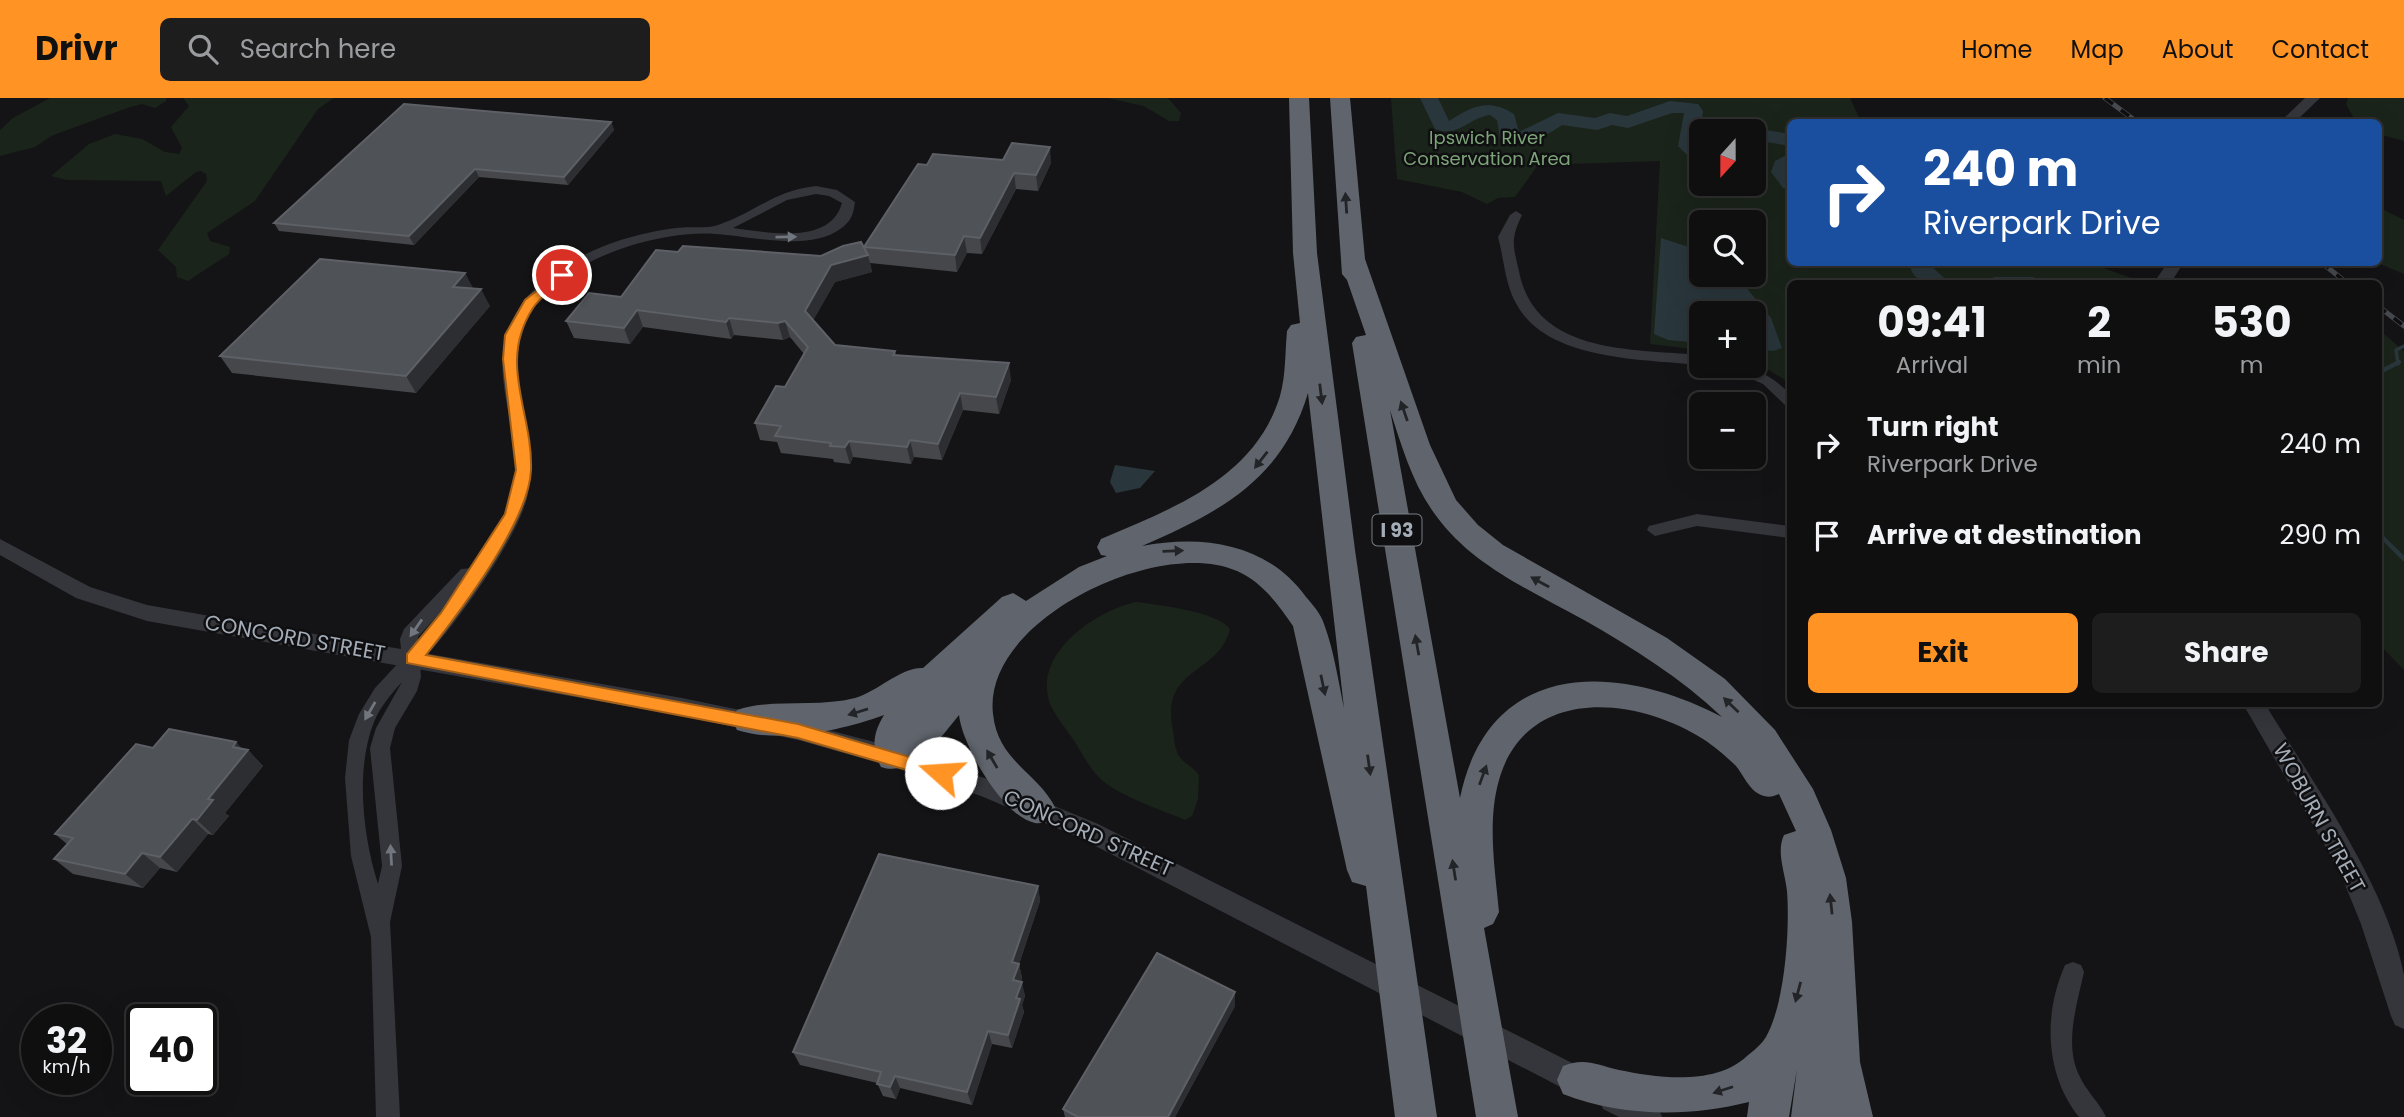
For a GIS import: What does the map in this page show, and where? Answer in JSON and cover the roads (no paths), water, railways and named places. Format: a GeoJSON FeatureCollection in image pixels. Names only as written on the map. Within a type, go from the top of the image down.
{"type":"FeatureCollection","features":[{"type":"Feature","properties":{"kind":"highway"},"geometry":{"type":"LineString","coordinates":[[1300,98],[1305,253],[1384,927]]}},
{"type":"Feature","properties":{"kind":"highway","name":"I 93"},"geometry":{"type":"LineString","coordinates":[[1340,98],[1351,254],[1477,963]]}},
{"type":"Feature","properties":{"kind":"highway"},"geometry":{"type":"LineString","coordinates":[[893,757],[920,737],[988,641],[1053,577],[1079,561],[1206,505],[1234,487],[1260,463],[1284,421],[1295,391],[1305,253]]}},
{"type":"Feature","properties":{"kind":"highway"},"geometry":{"type":"LineString","coordinates":[[1351,254],[1418,452],[1442,503],[1463,529],[1491,553],[1667,653],[1703,679],[1743,716],[1783,768],[1817,839],[1830,894],[1839,1065],[1852,1117]]}},
{"type":"Feature","properties":{"kind":"highway"},"geometry":{"type":"LineString","coordinates":[[749,720],[821,719],[866,710],[904,691],[988,641],[1066,587],[1108,565],[1136,555],[1172,551],[1206,552],[1234,559],[1274,579],[1296,600],[1308,623],[1384,927],[1416,1117]]}},
{"type":"Feature","properties":{"kind":"highway"},"geometry":{"type":"LineString","coordinates":[[988,641],[976,723],[996,768],[1038,809]]}},
{"type":"Feature","properties":{"kind":"highway"},"geometry":{"type":"LineString","coordinates":[[1496,1110],[1477,963],[1475,848],[1479,787],[1498,742],[1527,715],[1566,698],[1611,694],[1659,702],[1706,723],[1744,752],[1766,778],[1791,829],[1805,880],[1808,930],[1802,980],[1779,1053],[1768,1117]]}},
{"type":"Feature","properties":{"kind":"highway"},"geometry":{"type":"LineString","coordinates":[[1812,1117],[1833,956]]}},
{"type":"Feature","properties":{"kind":"highway"},"geometry":{"type":"LineString","coordinates":[[1578,1080],[1647,1098],[1695,1098],[1746,1081],[1779,1053]]}},
{"type":"Feature","properties":{"kind":"street"},"geometry":{"type":"LineString","coordinates":[[2290,119],[2313,98]]}},
{"type":"Feature","properties":{"kind":"street"},"geometry":{"type":"LineString","coordinates":[[380,922],[363,872],[356,755],[364,722],[373,706],[388,683],[432,638],[513,514],[523,470],[509,346],[523,311],[562,275],[607,252],[665,234],[718,230],[782,238],[808,236],[841,221],[849,210],[849,202],[832,194],[793,192],[718,230]]}},
{"type":"Feature","properties":{"kind":"street"},"geometry":{"type":"LineString","coordinates":[[1516,215],[1505,237],[1522,301],[1539,323],[1563,337],[1593,347],[1689,359]]}},
{"type":"Feature","properties":{"kind":"street"},"geometry":{"type":"LineString","coordinates":[[1761,378],[1787,399]]}},
{"type":"Feature","properties":{"kind":"street"},"geometry":{"type":"LineString","coordinates":[[1656,530],[1697,520],[1787,532]]}},
{"type":"Feature","properties":{"kind":"street","name":"CONCORD STREET"},"geometry":{"type":"LineString","coordinates":[[0,546],[62,583],[125,607],[749,720],[893,757],[1038,809],[1183,876],[1648,1117]]}},
{"type":"Feature","properties":{"kind":"street"},"geometry":{"type":"LineString","coordinates":[[388,1117],[380,922],[392,866],[380,748],[382,734],[410,688],[413,659]]}},
{"type":"Feature","properties":{"kind":"street","name":"WOBURN STREET"},"geometry":{"type":"LineString","coordinates":[[2256,707],[2349,865],[2374,924],[2404,1016]]}},
{"type":"Feature","properties":{"kind":"street"},"geometry":{"type":"LineString","coordinates":[[2073,972],[2060,1031],[2060,1055],[2069,1083],[2094,1117]]}},
{"type":"Feature","properties":{"kind":"waterway"},"geometry":{"type":"LineString","coordinates":[[1429,98],[1435,116],[1442,125],[1456,125],[1472,114],[1492,109],[1507,118],[1507,134],[1519,138],[1542,130],[1558,119],[1597,124],[1610,119],[1628,122],[1670,107],[1691,108],[1694,111],[1691,119]]}},
{"type":"Feature","properties":{"kind":"waterway"},"geometry":{"type":"LineString","coordinates":[[1689,134],[1689,147]]}},
{"type":"Feature","properties":{"kind":"waterway"},"geometry":{"type":"LineString","coordinates":[[1766,136],[1787,140]]}},
{"type":"Feature","properties":{"kind":"waterway"},"geometry":{"type":"LineString","coordinates":[[1787,161],[1782,165],[1781,172],[1787,180]]}},
{"type":"Feature","properties":{"kind":"waterway"},"geometry":{"type":"LineString","coordinates":[[1921,266],[1921,269],[1935,280]]}},
{"type":"Feature","properties":{"kind":"waterway"},"geometry":{"type":"LineString","coordinates":[[2398,363],[2396,350],[2404,346]]}},
{"type":"Feature","properties":{"kind":"waterway"},"geometry":{"type":"LineString","coordinates":[[2382,371],[2398,363]]}},
{"type":"Feature","properties":{"kind":"waterway"},"geometry":{"type":"LineString","coordinates":[[2382,537],[2404,559]]}},
{"type":"Feature","properties":{"kind":"railway"},"geometry":{"type":"LineString","coordinates":[[2105,98],[2133,119]]}},
{"type":"Feature","properties":{"kind":"railway"},"geometry":{"type":"LineString","coordinates":[[2326,266],[2343,280]]}},
{"type":"Feature","properties":{"kind":"railway"},"geometry":{"type":"LineString","coordinates":[[2382,309],[2404,326]]}},
{"type":"Feature","properties":{"kind":"park label","name":"Ipswich River Conservation Area"},"geometry":{"type":"Point","coordinates":[1487,148]}}]}
